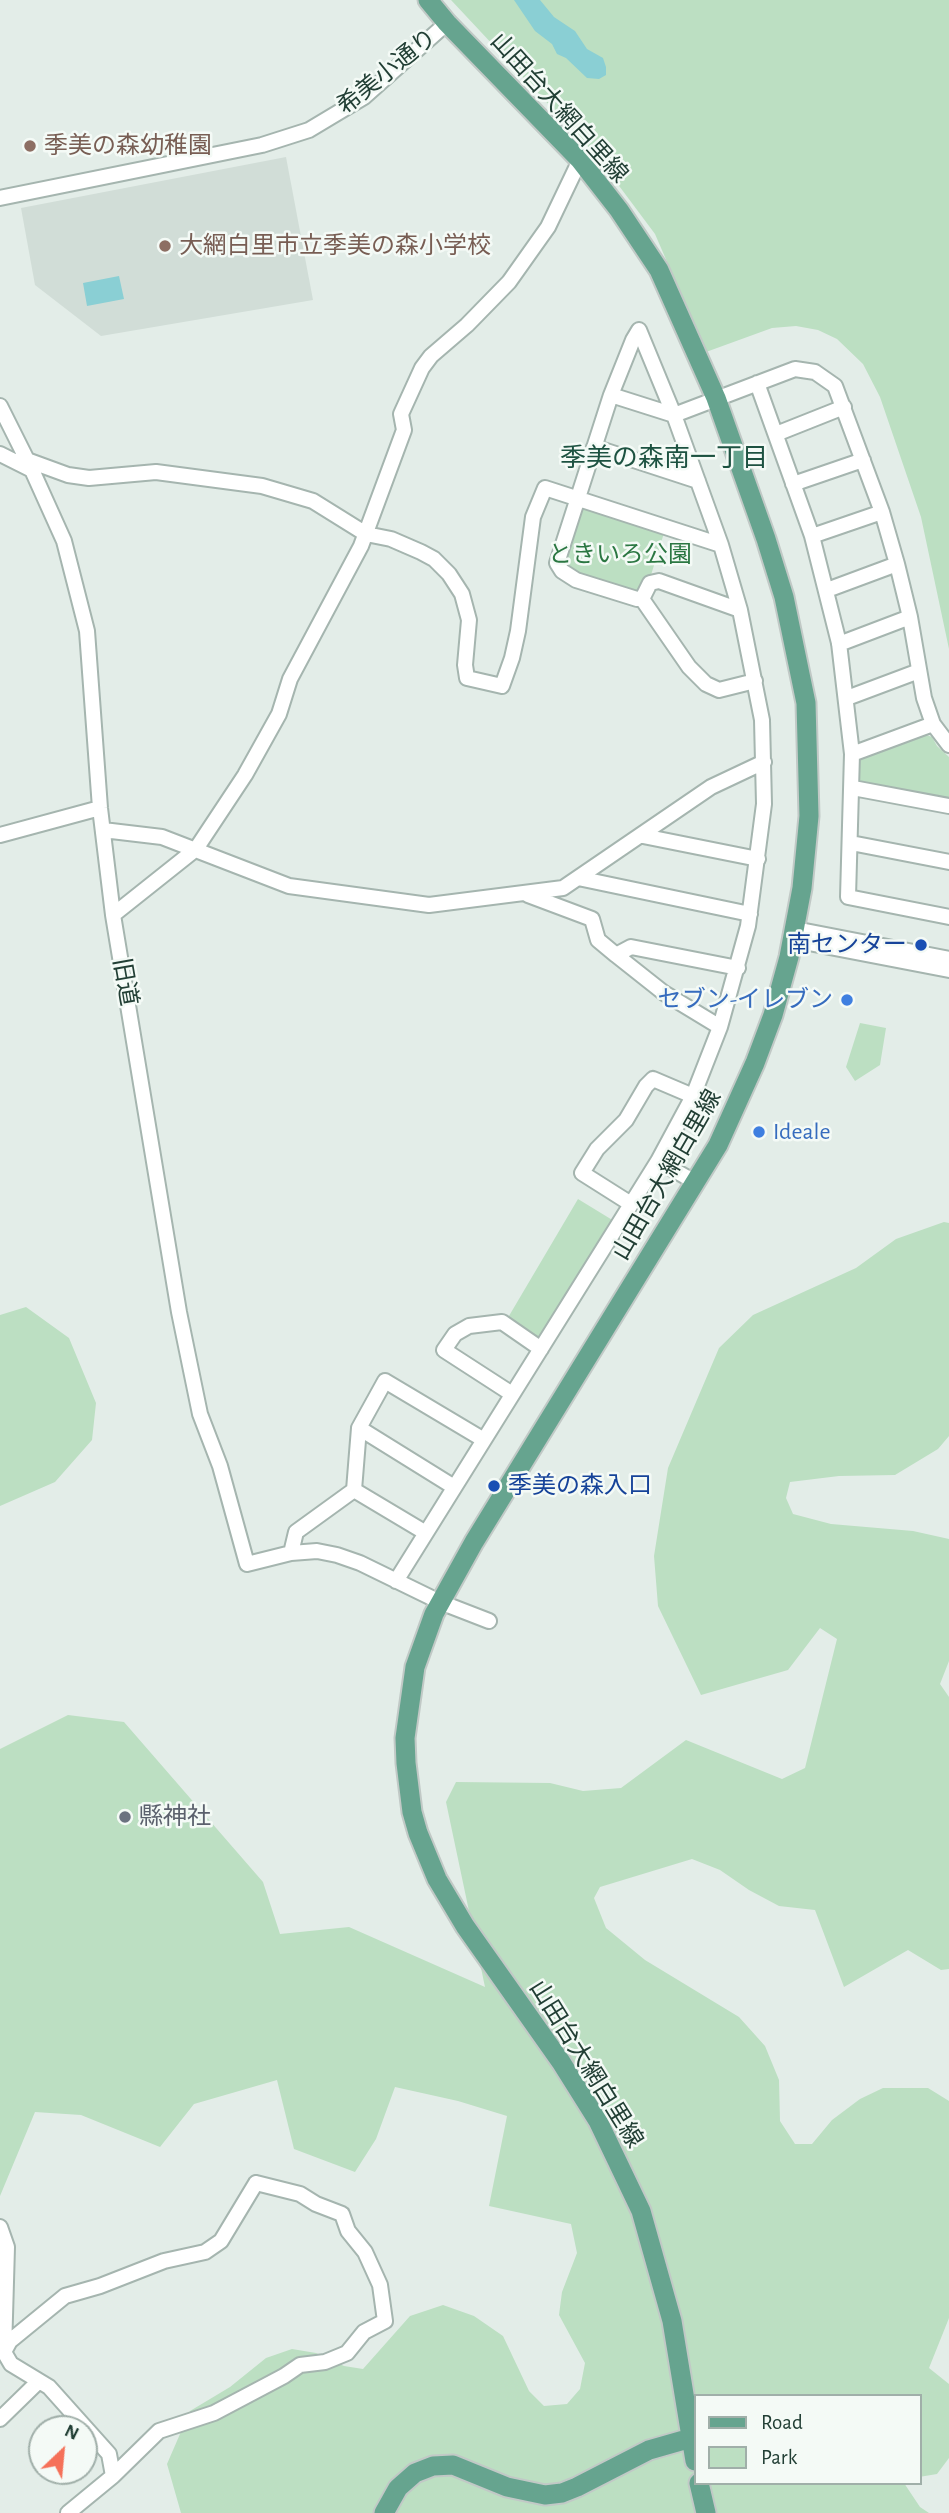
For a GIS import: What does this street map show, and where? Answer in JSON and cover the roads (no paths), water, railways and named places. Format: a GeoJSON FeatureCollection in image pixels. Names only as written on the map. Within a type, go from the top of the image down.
{"type":"FeatureCollection","features":[{"type":"Feature","properties":{"kind":"main road","name":"山田台大網白里線"},"geometry":{"type":"LineString","coordinates":[[428,0],[580,160],[619,210],[659,270],[716,398],[784,597],[806,702],[810,816],[794,934],[777,1003],[755,1063],[718,1145],[474,1542],[440,1602],[415,1667],[407,1713],[406,1763],[412,1812],[437,1879],[450,1903],[573,2080],[629,2181],[650,2236],[673,2321],[694,2456]]}},
{"type":"Feature","properties":{"kind":"main road"},"geometry":{"type":"LineString","coordinates":[[384,2513],[398,2488],[415,2473],[433,2466],[453,2465],[507,2487],[545,2495],[562,2493],[649,2450],[691,2438]]}},
{"type":"Feature","properties":{"kind":"main road"},"geometry":{"type":"LineString","coordinates":[[699,2485],[706,2513]]}},
{"type":"Feature","properties":{"kind":"street","name":"希美小通り"},"geometry":{"type":"LineString","coordinates":[[0,198],[262,145],[309,130],[365,97],[447,23]]}},
{"type":"Feature","properties":{"kind":"street"},"geometry":{"type":"LineString","coordinates":[[113,915],[196,849],[245,775],[278,714],[290,679],[366,534],[404,430],[401,414],[422,368],[431,356],[467,325],[509,282],[548,227],[580,160]]}},
{"type":"Feature","properties":{"kind":"street"},"geometry":{"type":"LineString","coordinates":[[396,1581],[658,1161],[693,1096],[720,1027],[738,968],[750,914],[764,804],[762,720],[755,681],[740,610],[721,545],[674,415],[639,330],[611,395],[557,563],[562,571],[576,580],[642,599]]}},
{"type":"Feature","properties":{"kind":"street"},"geometry":{"type":"LineString","coordinates":[[611,395],[674,415],[795,369],[815,372],[835,386],[882,512],[897,564],[910,617],[923,698],[933,724],[949,746]]}},
{"type":"Feature","properties":{"kind":"street"},"geometry":{"type":"LineString","coordinates":[[757,383],[812,536],[839,644],[852,754],[848,897],[949,917]]}},
{"type":"Feature","properties":{"kind":"street","name":"旧道"},"geometry":{"type":"LineString","coordinates":[[0,406],[64,541],[87,631],[100,808],[113,915],[179,1312],[200,1414],[220,1466],[247,1564],[291,1553]]}},
{"type":"Feature","properties":{"kind":"street"},"geometry":{"type":"LineString","coordinates":[[775,434],[844,407]]}},
{"type":"Feature","properties":{"kind":"street"},"geometry":{"type":"LineString","coordinates":[[594,447],[698,481]]}},
{"type":"Feature","properties":{"kind":"street"},"geometry":{"type":"LineString","coordinates":[[0,454],[68,475],[89,478],[156,472],[262,486],[313,501],[366,534],[391,539],[434,559],[449,574],[462,594],[469,620],[465,665],[467,678],[502,686],[518,631],[533,517],[545,488],[721,545]]}},
{"type":"Feature","properties":{"kind":"street"},"geometry":{"type":"LineString","coordinates":[[793,484],[863,460]]}},
{"type":"Feature","properties":{"kind":"street"},"geometry":{"type":"LineString","coordinates":[[812,536],[882,512]]}},
{"type":"Feature","properties":{"kind":"street"},"geometry":{"type":"LineString","coordinates":[[827,590],[897,564]]}},
{"type":"Feature","properties":{"kind":"street"},"geometry":{"type":"LineString","coordinates":[[642,599],[650,583],[659,581],[740,610]]}},
{"type":"Feature","properties":{"kind":"street"},"geometry":{"type":"LineString","coordinates":[[642,599],[689,667],[706,684],[719,690],[755,681]]}},
{"type":"Feature","properties":{"kind":"street"},"geometry":{"type":"LineString","coordinates":[[839,644],[910,617]]}},
{"type":"Feature","properties":{"kind":"street"},"geometry":{"type":"LineString","coordinates":[[847,698],[919,671]]}},
{"type":"Feature","properties":{"kind":"street"},"geometry":{"type":"LineString","coordinates":[[852,754],[933,724]]}},
{"type":"Feature","properties":{"kind":"street"},"geometry":{"type":"LineString","coordinates":[[552,896],[711,788],[764,762]]}},
{"type":"Feature","properties":{"kind":"street"},"geometry":{"type":"LineString","coordinates":[[853,788],[949,806]]}},
{"type":"Feature","properties":{"kind":"street"},"geometry":{"type":"LineString","coordinates":[[0,835],[100,808]]}},
{"type":"Feature","properties":{"kind":"street"},"geometry":{"type":"LineString","coordinates":[[103,830],[162,837],[289,886],[429,905],[524,893],[552,896],[592,919],[598,940],[664,993],[720,1027]]}},
{"type":"Feature","properties":{"kind":"street"},"geometry":{"type":"LineString","coordinates":[[643,836],[758,859]]}},
{"type":"Feature","properties":{"kind":"street"},"geometry":{"type":"LineString","coordinates":[[851,843],[949,862]]}},
{"type":"Feature","properties":{"kind":"street"},"geometry":{"type":"LineString","coordinates":[[578,878],[750,914]]}},
{"type":"Feature","properties":{"kind":"street"},"geometry":{"type":"LineString","coordinates":[[794,934],[949,959]]}},
{"type":"Feature","properties":{"kind":"street"},"geometry":{"type":"LineString","coordinates":[[794,934],[949,970]]}},
{"type":"Feature","properties":{"kind":"street"},"geometry":{"type":"LineString","coordinates":[[616,955],[631,947],[738,968]]}},
{"type":"Feature","properties":{"kind":"street"},"geometry":{"type":"LineString","coordinates":[[631,1204],[582,1173],[597,1149],[626,1119],[653,1079],[693,1096]]}},
{"type":"Feature","properties":{"kind":"street"},"geometry":{"type":"LineString","coordinates":[[658,1161],[695,1182]]}},
{"type":"Feature","properties":{"kind":"street"},"geometry":{"type":"LineString","coordinates":[[512,1394],[444,1350],[455,1334],[469,1326],[502,1322],[541,1349]]}},
{"type":"Feature","properties":{"kind":"street"},"geometry":{"type":"LineString","coordinates":[[484,1440],[386,1381],[359,1428],[354,1490],[296,1532],[291,1553],[317,1551],[337,1555],[489,1621]]}},
{"type":"Feature","properties":{"kind":"street"},"geometry":{"type":"LineString","coordinates":[[359,1428],[454,1487]]}},
{"type":"Feature","properties":{"kind":"street"},"geometry":{"type":"LineString","coordinates":[[354,1490],[426,1533]]}},
{"type":"Feature","properties":{"kind":"street"},"geometry":{"type":"LineString","coordinates":[[2,2353],[10,2341],[65,2296],[100,2286],[164,2261],[205,2252],[221,2241],[256,2183],[300,2194],[316,2204],[342,2214],[348,2231],[365,2252],[380,2285],[386,2321],[363,2332],[347,2353],[325,2362],[300,2365],[214,2413],[159,2431],[113,2476],[68,2513]]}},
{"type":"Feature","properties":{"kind":"street"},"geometry":{"type":"LineString","coordinates":[[0,2227],[7,2247],[2,2353],[11,2364],[49,2387],[109,2454],[113,2476]]}},
{"type":"Feature","properties":{"kind":"street"},"geometry":{"type":"LineString","coordinates":[[0,2419],[39,2381]]}},
{"type":"Feature","properties":{"kind":"water"},"geometry":{"type":"Polygon","coordinates":[[[514,0],[540,0],[554,17],[575,31],[587,49],[603,58],[606,75],[599,79],[587,78],[566,58],[557,54],[552,44],[535,31],[514,0]]]}},
{"type":"Feature","properties":{"kind":"water"},"geometry":{"type":"Polygon","coordinates":[[[119,276],[124,299],[87,306],[83,283],[119,276]]]}},
{"type":"Feature","properties":{"kind":"place","name":"季美の森幼稚園"},"geometry":{"type":"Point","coordinates":[30,146]}},
{"type":"Feature","properties":{"kind":"place","name":"大網白里市立季美の森小学校"},"geometry":{"type":"Point","coordinates":[165,246]}},
{"type":"Feature","properties":{"kind":"place","name":"南センター"},"geometry":{"type":"Point","coordinates":[921,945]}},
{"type":"Feature","properties":{"kind":"place","name":"セブン-イレブン"},"geometry":{"type":"Point","coordinates":[847,1000]}},
{"type":"Feature","properties":{"kind":"place","name":"Ideale"},"geometry":{"type":"Point","coordinates":[759,1132]}},
{"type":"Feature","properties":{"kind":"place","name":"季美の森入口"},"geometry":{"type":"Point","coordinates":[494,1486]}},
{"type":"Feature","properties":{"kind":"place","name":"縣神社"},"geometry":{"type":"Point","coordinates":[125,1817]}},
{"type":"Feature","properties":{"kind":"district","name":"季美の森南一丁目"},"geometry":{"type":"Point","coordinates":[664,458]}},
{"type":"Feature","properties":{"kind":"park label","name":"ときいろ公園"},"geometry":{"type":"Point","coordinates":[620,555]}}]}
